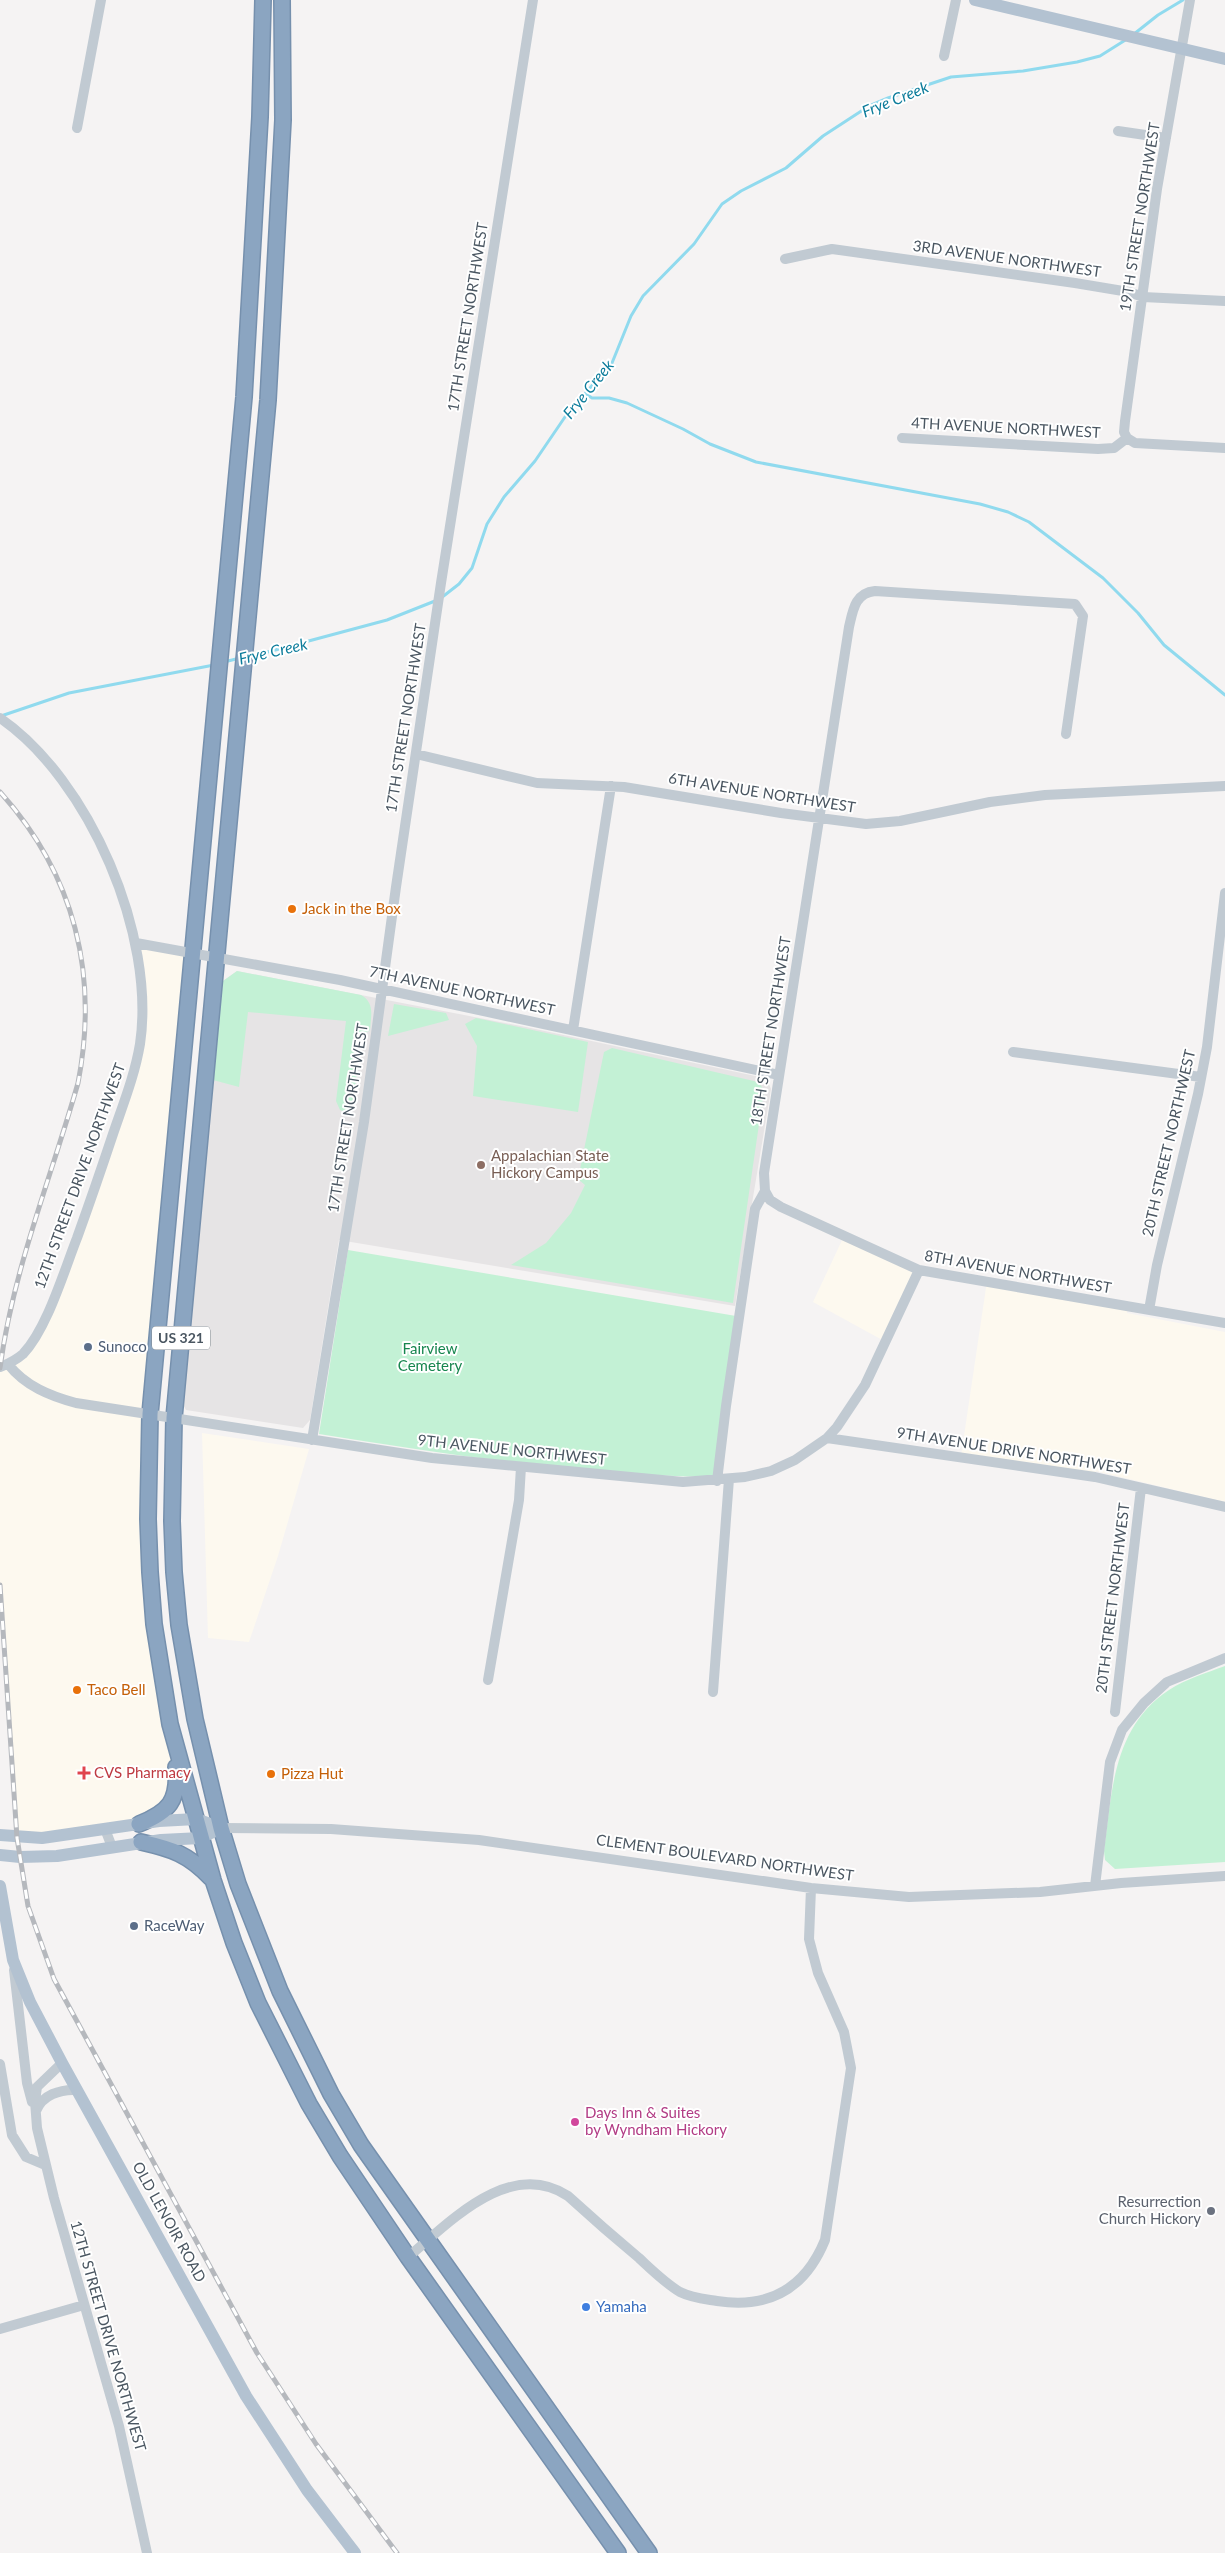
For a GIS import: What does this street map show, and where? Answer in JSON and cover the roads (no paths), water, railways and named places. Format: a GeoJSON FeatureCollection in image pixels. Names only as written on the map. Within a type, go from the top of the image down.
{"type":"FeatureCollection","features":[{"type":"Feature","properties":{"kind":"highway","name":"US 321"},"geometry":{"type":"LineString","coordinates":[[263,0],[258,164],[244,397],[191,952],[150,1414],[148,1519],[154,1624],[174,1738],[213,1880],[234,1943],[281,2051],[340,2156],[408,2257],[618,2553]]}},
{"type":"Feature","properties":{"kind":"highway","name":"US 321"},"geometry":{"type":"LineString","coordinates":[[282,0],[283,120],[268,400],[215,956],[174,1418],[172,1521],[179,1625],[195,1720],[222,1828],[258,1938],[302,2037],[361,2145],[648,2553]]}},
{"type":"Feature","properties":{"kind":"highway"},"geometry":{"type":"LineString","coordinates":[[139,1824],[156,1817],[168,1808],[175,1795],[177,1780],[174,1738]]}},
{"type":"Feature","properties":{"kind":"highway"},"geometry":{"type":"LineString","coordinates":[[140,1842],[181,1853],[197,1864],[213,1880]]}},
{"type":"Feature","properties":{"kind":"main road"},"geometry":{"type":"LineString","coordinates":[[975,0],[1225,59]]}},
{"type":"Feature","properties":{"kind":"main road","name":"CLEMENT BOULEVARD NORTHWEST"},"geometry":{"type":"LineString","coordinates":[[0,1835],[42,1838],[139,1824],[196,1819],[222,1828]]}},
{"type":"Feature","properties":{"kind":"main road","name":"CLEMENT BOULEVARD NORTHWEST"},"geometry":{"type":"LineString","coordinates":[[0,1855],[20,1857],[57,1856],[140,1842],[201,1838],[222,1828]]}},
{"type":"Feature","properties":{"kind":"main road","name":"OLD LENOIR ROAD"},"geometry":{"type":"LineString","coordinates":[[0,1886],[13,1960],[30,2002],[62,2063],[246,2396],[307,2490],[355,2553]]}},
{"type":"Feature","properties":{"kind":"street"},"geometry":{"type":"LineString","coordinates":[[77,128],[101,0]]}},
{"type":"Feature","properties":{"kind":"street","name":"17TH STREET NORTHWEST"},"geometry":{"type":"LineString","coordinates":[[312,1440],[364,1122],[416,754],[532,0]]}},
{"type":"Feature","properties":{"kind":"street"},"geometry":{"type":"LineString","coordinates":[[944,56],[956,0]]}},
{"type":"Feature","properties":{"kind":"street","name":"19TH STREET NORTHWEST"},"geometry":{"type":"LineString","coordinates":[[1127,438],[1124,432],[1125,420],[1166,138],[1190,0]]}},
{"type":"Feature","properties":{"kind":"street"},"geometry":{"type":"LineString","coordinates":[[1118,131],[1166,138]]}},
{"type":"Feature","properties":{"kind":"street","name":"3RD AVENUE NORTHWEST"},"geometry":{"type":"LineString","coordinates":[[784,259],[832,249],[1102,288],[1143,297],[1225,301]]}},
{"type":"Feature","properties":{"kind":"street","name":"4TH AVENUE NORTHWEST"},"geometry":{"type":"LineString","coordinates":[[902,438],[1098,449],[1114,448],[1127,438]]}},
{"type":"Feature","properties":{"kind":"street"},"geometry":{"type":"LineString","coordinates":[[1127,438],[1134,443],[1225,448]]}},
{"type":"Feature","properties":{"kind":"street","name":"18TH STREET NORTHWEST"},"geometry":{"type":"LineString","coordinates":[[717,1480],[755,1209],[765,1191],[764,1172],[854,606],[860,597],[869,592],[1075,604],[1083,616],[1066,734]]}},
{"type":"Feature","properties":{"kind":"street","name":"12TH STREET DRIVE NORTHWEST"},"geometry":{"type":"LineString","coordinates":[[0,718],[9,724],[48,761],[76,800],[115,880],[136,943],[142,994],[142,1025],[132,1081],[72,1252],[44,1320],[29,1346],[22,1354],[4,1365]]}},
{"type":"Feature","properties":{"kind":"street","name":"6TH AVENUE NORTHWEST"},"geometry":{"type":"LineString","coordinates":[[416,754],[537,783],[611,786],[850,823],[883,823],[990,802],[1045,795],[1225,786]]}},
{"type":"Feature","properties":{"kind":"street"},"geometry":{"type":"LineString","coordinates":[[573,1030],[611,786]]}},
{"type":"Feature","properties":{"kind":"street","name":"20TH STREET NORTHWEST"},"geometry":{"type":"LineString","coordinates":[[1149,1310],[1157,1265],[1201,1077],[1225,893]]}},
{"type":"Feature","properties":{"kind":"street","name":"7TH AVENUE NORTHWEST"},"geometry":{"type":"LineString","coordinates":[[136,943],[215,956],[382,990],[779,1075]]}},
{"type":"Feature","properties":{"kind":"street"},"geometry":{"type":"LineString","coordinates":[[1013,1052],[1201,1077]]}},
{"type":"Feature","properties":{"kind":"street","name":"8TH AVENUE NORTHWEST"},"geometry":{"type":"LineString","coordinates":[[765,1191],[770,1200],[781,1208],[919,1270],[1225,1323]]}},
{"type":"Feature","properties":{"kind":"street","name":"9TH AVENUE NORTHWEST"},"geometry":{"type":"LineString","coordinates":[[4,1365],[27,1383],[58,1398],[312,1440],[416,1456],[684,1482],[729,1480],[783,1466],[808,1452],[827,1438],[846,1415],[865,1385],[919,1270]]}},
{"type":"Feature","properties":{"kind":"street","name":"9TH AVENUE DRIVE NORTHWEST"},"geometry":{"type":"LineString","coordinates":[[827,1438],[1095,1477],[1225,1507]]}},
{"type":"Feature","properties":{"kind":"street"},"geometry":{"type":"LineString","coordinates":[[488,1680],[519,1500],[521,1466]]}},
{"type":"Feature","properties":{"kind":"street"},"geometry":{"type":"LineString","coordinates":[[713,1692],[729,1480]]}},
{"type":"Feature","properties":{"kind":"street","name":"20TH STREET NORTHWEST"},"geometry":{"type":"LineString","coordinates":[[1114,1712],[1141,1488]]}},
{"type":"Feature","properties":{"kind":"street"},"geometry":{"type":"LineString","coordinates":[[1095,1886],[1110,1762],[1122,1730],[1144,1703],[1167,1682],[1225,1658]]}},
{"type":"Feature","properties":{"kind":"street","name":"CLEMENT BOULEVARD NORTHWEST"},"geometry":{"type":"LineString","coordinates":[[222,1828],[340,1829],[479,1840],[875,1896],[944,1898],[1040,1892],[1225,1876]]}},
{"type":"Feature","properties":{"kind":"street"},"geometry":{"type":"LineString","coordinates":[[105,1829],[112,1847]]}},
{"type":"Feature","properties":{"kind":"street"},"geometry":{"type":"LineString","coordinates":[[408,2257],[492,2193],[510,2185],[532,2183],[550,2186],[568,2196],[681,2292],[697,2298],[734,2304],[760,2301],[782,2293],[804,2276],[815,2261],[829,2222],[851,2068],[844,2032],[818,1973],[809,1939],[811,1888]]}},
{"type":"Feature","properties":{"kind":"street"},"geometry":{"type":"LineString","coordinates":[[13,1960],[27,2083],[36,2117]]}},
{"type":"Feature","properties":{"kind":"street"},"geometry":{"type":"LineString","coordinates":[[36,2117],[35,2101],[37,2087],[62,2063]]}},
{"type":"Feature","properties":{"kind":"street"},"geometry":{"type":"LineString","coordinates":[[0,2064],[12,2136],[26,2157],[45,2165]]}},
{"type":"Feature","properties":{"kind":"street"},"geometry":{"type":"LineString","coordinates":[[36,2117],[39,2104],[46,2098],[60,2092],[77,2090]]}},
{"type":"Feature","properties":{"kind":"street","name":"12TH STREET DRIVE NORTHWEST"},"geometry":{"type":"LineString","coordinates":[[36,2117],[45,2165],[118,2426],[147,2553]]}},
{"type":"Feature","properties":{"kind":"street"},"geometry":{"type":"LineString","coordinates":[[0,2329],[84,2305]]}},
{"type":"Feature","properties":{"kind":"waterway","name":"Frye Creek"},"geometry":{"type":"LineString","coordinates":[[1134,34],[1158,15],[1183,0]]}},
{"type":"Feature","properties":{"kind":"waterway","name":"Frye Creek"},"geometry":{"type":"LineString","coordinates":[[441,598],[459,584],[472,568],[487,524],[504,497],[535,461],[567,414],[612,363],[631,316],[643,296],[694,244],[722,204],[741,191],[786,168],[823,136],[869,106],[888,98],[951,77],[1023,71],[1077,62],[1100,56],[1127,39]]}},
{"type":"Feature","properties":{"kind":"waterway"},"geometry":{"type":"LineString","coordinates":[[586,394],[592,398],[609,398],[627,403],[710,444],[756,462],[980,504],[1008,512],[1029,522],[1103,578],[1138,613],[1164,645],[1225,695]]}},
{"type":"Feature","properties":{"kind":"waterway","name":"Frye Creek"},"geometry":{"type":"LineString","coordinates":[[249,657],[387,620],[435,601]]}},
{"type":"Feature","properties":{"kind":"waterway","name":"Frye Creek"},"geometry":{"type":"LineString","coordinates":[[224,662],[240,658]]}},
{"type":"Feature","properties":{"kind":"waterway","name":"Frye Creek"},"geometry":{"type":"LineString","coordinates":[[1,716],[69,693],[214,665]]}},
{"type":"Feature","properties":{"kind":"railway"},"geometry":{"type":"LineString","coordinates":[[0,792],[26,824],[47,857],[63,892],[75,928],[82,965],[85,1004],[84,1043],[78,1083],[23,1260],[6,1332],[0,1368]]}},
{"type":"Feature","properties":{"kind":"railway"},"geometry":{"type":"LineString","coordinates":[[0,1585],[17,1838],[28,1906],[54,1979],[257,2353],[316,2444],[397,2553]]}},
{"type":"Feature","properties":{"kind":"place","name":"Jack in the Box"},"geometry":{"type":"Point","coordinates":[292,909]}},
{"type":"Feature","properties":{"kind":"place","name":"Appalachian State Hickory Campus"},"geometry":{"type":"Point","coordinates":[481,1165]}},
{"type":"Feature","properties":{"kind":"place","name":"Sunoco"},"geometry":{"type":"Point","coordinates":[88,1347]}},
{"type":"Feature","properties":{"kind":"place","name":"Taco Bell"},"geometry":{"type":"Point","coordinates":[77,1690]}},
{"type":"Feature","properties":{"kind":"place","name":"CVS Pharmacy"},"geometry":{"type":"Point","coordinates":[84,1773]}},
{"type":"Feature","properties":{"kind":"place","name":"Pizza Hut"},"geometry":{"type":"Point","coordinates":[271,1774]}},
{"type":"Feature","properties":{"kind":"place","name":"RaceWay"},"geometry":{"type":"Point","coordinates":[134,1926]}},
{"type":"Feature","properties":{"kind":"place","name":"Days Inn & Suites by Wyndham Hickory"},"geometry":{"type":"Point","coordinates":[575,2122]}},
{"type":"Feature","properties":{"kind":"place","name":"Resurrection Church Hickory"},"geometry":{"type":"Point","coordinates":[1211,2211]}},
{"type":"Feature","properties":{"kind":"place","name":"Yamaha"},"geometry":{"type":"Point","coordinates":[586,2307]}},
{"type":"Feature","properties":{"kind":"park label","name":"Fairview Cemetery"},"geometry":{"type":"Point","coordinates":[430,1358]}}]}
